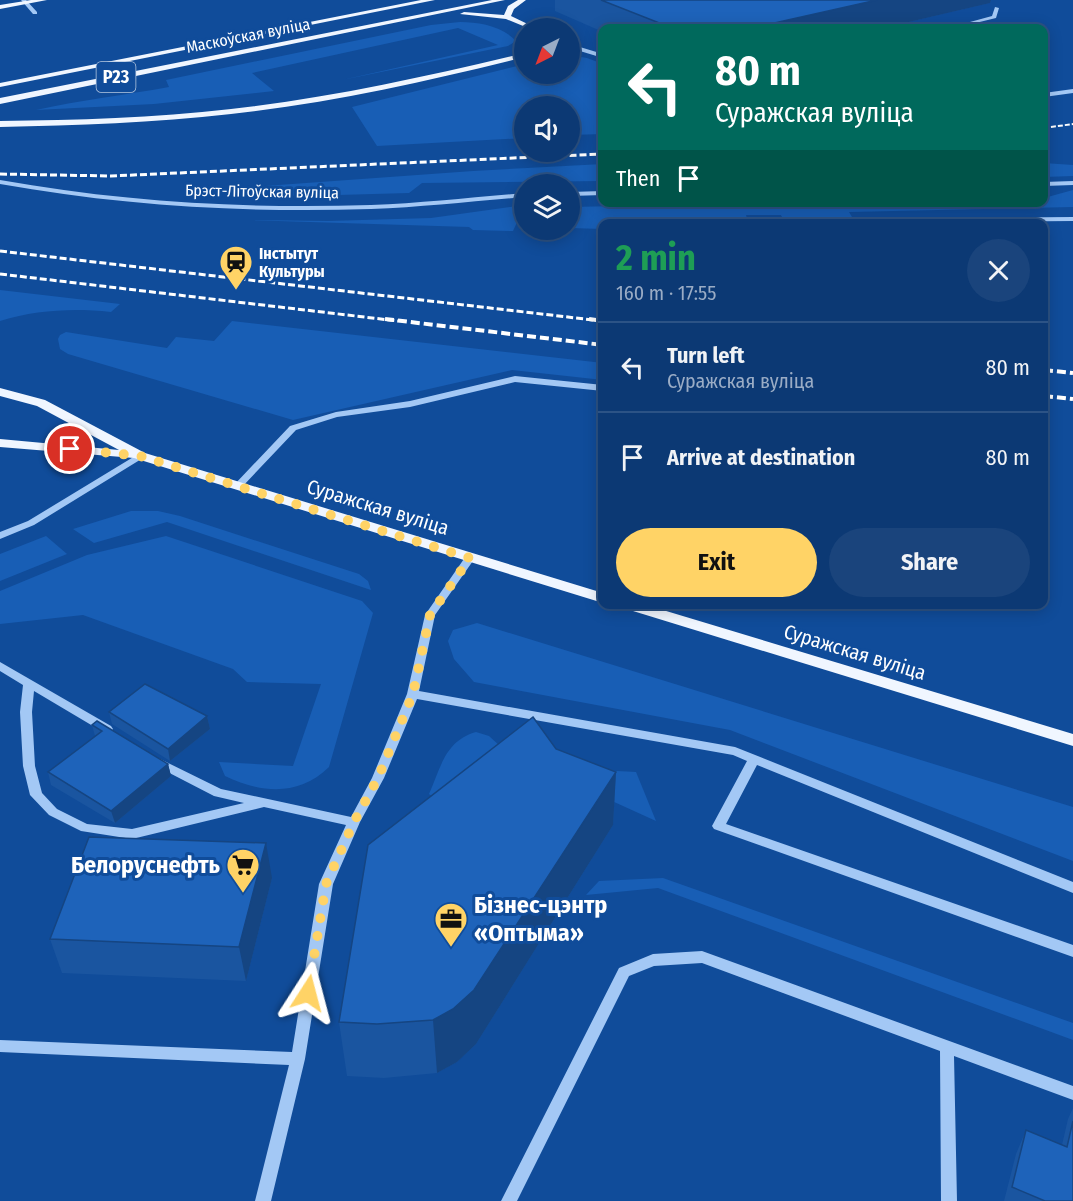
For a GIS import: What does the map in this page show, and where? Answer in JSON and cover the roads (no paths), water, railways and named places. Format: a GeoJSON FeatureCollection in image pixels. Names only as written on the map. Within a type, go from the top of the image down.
{"type":"FeatureCollection","features":[{"type":"Feature","properties":{"kind":"main road"},"geometry":{"type":"LineString","coordinates":[[0,7],[44,0]]}},
{"type":"Feature","properties":{"kind":"main road"},"geometry":{"type":"LineString","coordinates":[[351,16],[392,0]]}},
{"type":"Feature","properties":{"kind":"main road","name":"Маскоўская вуліца"},"geometry":{"type":"LineString","coordinates":[[0,85],[432,0]]}},
{"type":"Feature","properties":{"kind":"main road","name":"Маскоўская вуліца"},"geometry":{"type":"LineString","coordinates":[[0,101],[502,0]]}},
{"type":"Feature","properties":{"kind":"main road"},"geometry":{"type":"LineString","coordinates":[[507,17],[511,8],[523,0]]}},
{"type":"Feature","properties":{"kind":"main road"},"geometry":{"type":"LineString","coordinates":[[424,16],[473,14],[507,17],[514,20]]}},
{"type":"Feature","properties":{"kind":"main road"},"geometry":{"type":"LineString","coordinates":[[0,124],[104,122],[264,108],[514,57]]}},
{"type":"Feature","properties":{"kind":"main road","name":"Суражская вуліца"},"geometry":{"type":"LineString","coordinates":[[0,392],[41,403],[140,456]]}},
{"type":"Feature","properties":{"kind":"main road","name":"Суражская вуліца"},"geometry":{"type":"LineString","coordinates":[[0,442],[140,456],[598,596]]}},
{"type":"Feature","properties":{"kind":"main road","name":"Суражская вуліца"},"geometry":{"type":"LineString","coordinates":[[641,609],[1073,740]]}},
{"type":"Feature","properties":{"kind":"street"},"geometry":{"type":"LineString","coordinates":[[24,2],[35,13]]}},
{"type":"Feature","properties":{"kind":"street"},"geometry":{"type":"LineString","coordinates":[[968,24],[994,18],[997,8]]}},
{"type":"Feature","properties":{"kind":"street"},"geometry":{"type":"LineString","coordinates":[[580,49],[598,54]]}},
{"type":"Feature","properties":{"kind":"street"},"geometry":{"type":"LineString","coordinates":[[1048,94],[1073,91]]}},
{"type":"Feature","properties":{"kind":"street","name":"Брэст-Літоўская вуліца"},"geometry":{"type":"LineString","coordinates":[[0,182],[83,195],[282,209],[425,204],[514,196]]}},
{"type":"Feature","properties":{"kind":"street"},"geometry":{"type":"LineString","coordinates":[[1048,184],[1073,183]]}},
{"type":"Feature","properties":{"kind":"street"},"geometry":{"type":"LineString","coordinates":[[580,194],[598,193]]}},
{"type":"Feature","properties":{"kind":"street"},"geometry":{"type":"LineString","coordinates":[[1048,219],[1073,219]]}},
{"type":"Feature","properties":{"kind":"street"},"geometry":{"type":"LineString","coordinates":[[238,485],[293,428],[336,415],[410,404],[515,380],[598,388]]}},
{"type":"Feature","properties":{"kind":"street"},"geometry":{"type":"LineString","coordinates":[[0,536],[31,523],[140,456]]}},
{"type":"Feature","properties":{"kind":"street"},"geometry":{"type":"LineString","coordinates":[[263,1201],[298,1059],[326,884],[354,822],[378,778],[413,694],[430,615],[470,558]]}},
{"type":"Feature","properties":{"kind":"street"},"geometry":{"type":"LineString","coordinates":[[0,666],[117,735]]}},
{"type":"Feature","properties":{"kind":"street"},"geometry":{"type":"LineString","coordinates":[[29,683],[26,712],[29,766],[36,795],[53,812],[85,828],[132,834],[264,803]]}},
{"type":"Feature","properties":{"kind":"street"},"geometry":{"type":"LineString","coordinates":[[413,694],[735,751],[1073,888]]}},
{"type":"Feature","properties":{"kind":"street"},"geometry":{"type":"LineString","coordinates":[[147,755],[218,793],[354,822]]}},
{"type":"Feature","properties":{"kind":"street"},"geometry":{"type":"LineString","coordinates":[[754,759],[718,826],[1073,951]]}},
{"type":"Feature","properties":{"kind":"street"},"geometry":{"type":"LineString","coordinates":[[509,1201],[624,972],[653,960],[702,957],[1073,1093]]}},
{"type":"Feature","properties":{"kind":"street"},"geometry":{"type":"LineString","coordinates":[[0,1046],[298,1059]]}},
{"type":"Feature","properties":{"kind":"street"},"geometry":{"type":"LineString","coordinates":[[947,1047],[949,1201]]}},
{"type":"Feature","properties":{"kind":"railway"},"geometry":{"type":"LineString","coordinates":[[1048,127],[1073,124]]}},
{"type":"Feature","properties":{"kind":"railway"},"geometry":{"type":"LineString","coordinates":[[0,174],[111,176],[598,154]]}},
{"type":"Feature","properties":{"kind":"railway"},"geometry":{"type":"LineString","coordinates":[[0,251],[598,321]]}},
{"type":"Feature","properties":{"kind":"railway"},"geometry":{"type":"LineString","coordinates":[[0,274],[398,321]]}},
{"type":"Feature","properties":{"kind":"railway"},"geometry":{"type":"LineString","coordinates":[[385,319],[598,344]]}},
{"type":"Feature","properties":{"kind":"railway"},"geometry":{"type":"LineString","coordinates":[[589,319],[598,320]]}},
{"type":"Feature","properties":{"kind":"railway"},"geometry":{"type":"LineString","coordinates":[[1048,370],[1073,373]]}},
{"type":"Feature","properties":{"kind":"railway"},"geometry":{"type":"LineString","coordinates":[[1048,396],[1073,399]]}},
{"type":"Feature","properties":{"kind":"place","name":"Інстытут Культуры"},"geometry":{"type":"Point","coordinates":[236,291]}},
{"type":"Feature","properties":{"kind":"place","name":"Белоруснефть"},"geometry":{"type":"Point","coordinates":[243,894]}},
{"type":"Feature","properties":{"kind":"place","name":"Бізнес-цэнтр «Оптыма»"},"geometry":{"type":"Point","coordinates":[451,948]}}]}
